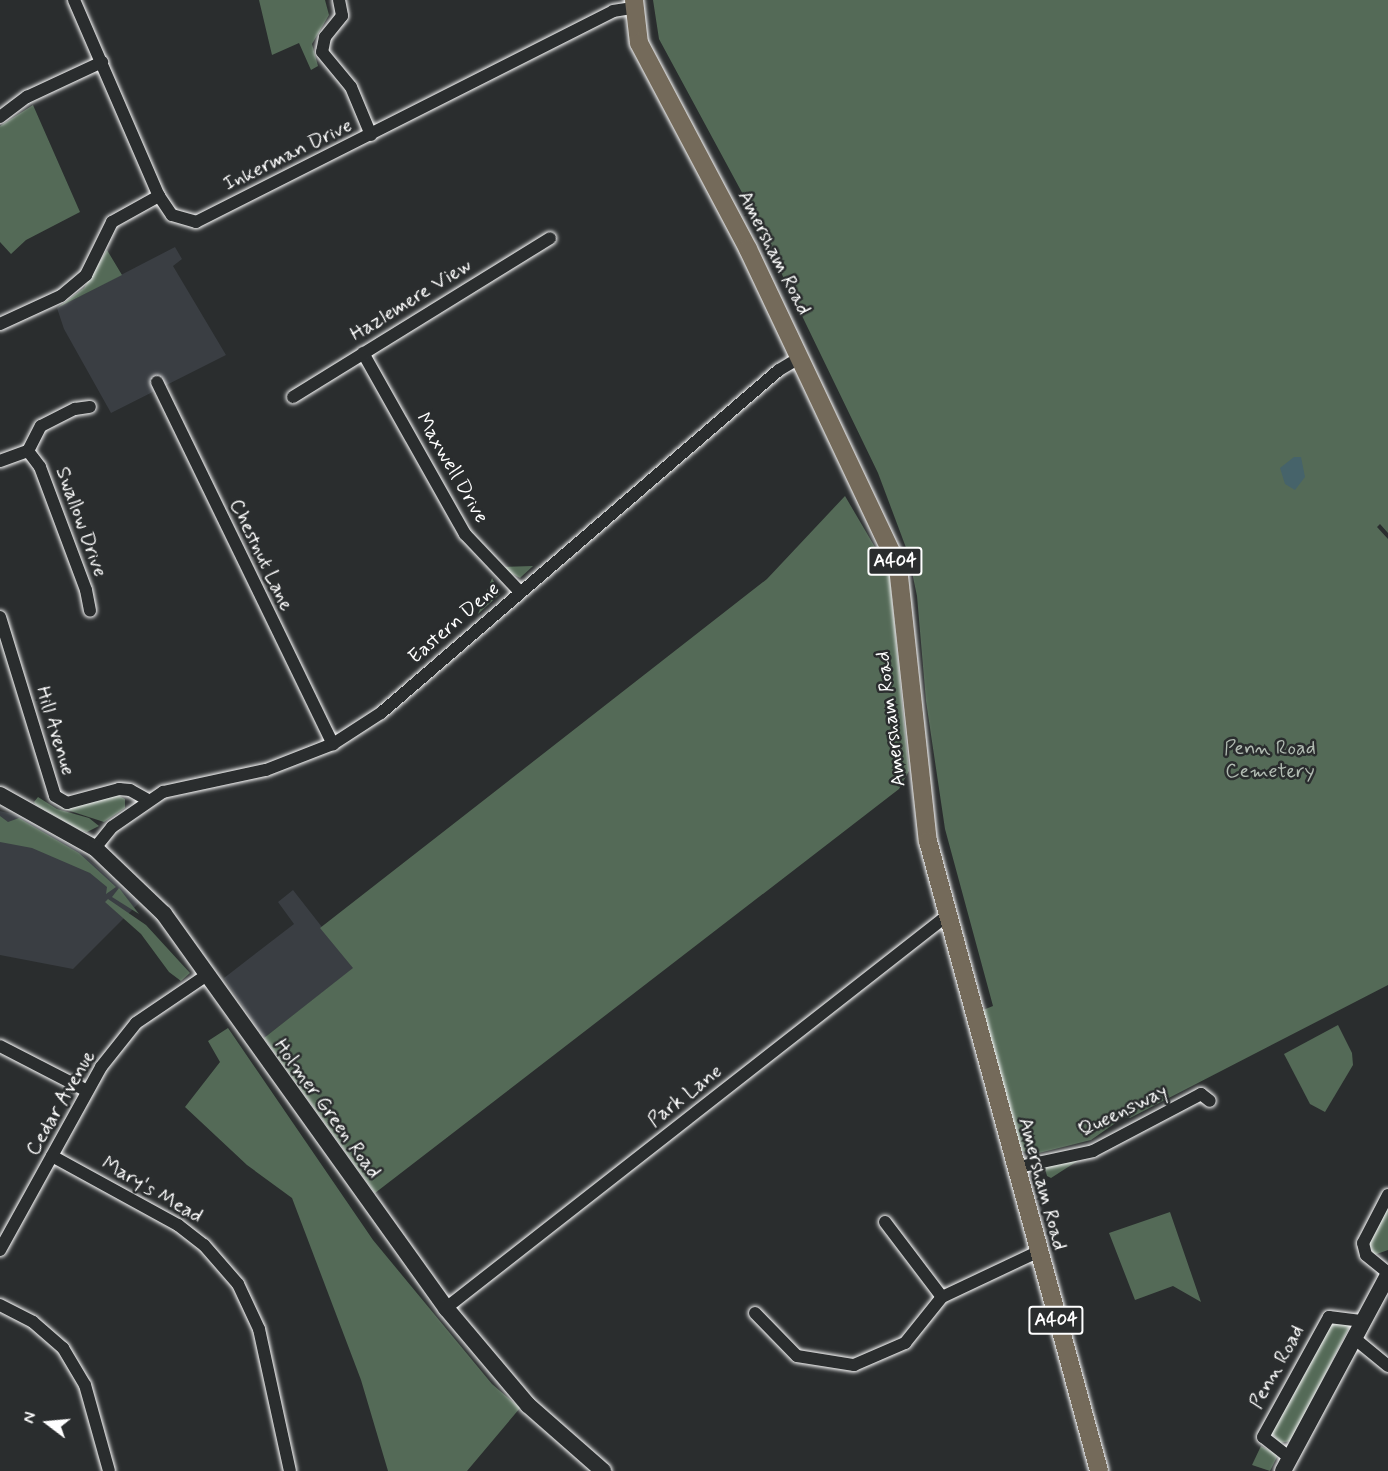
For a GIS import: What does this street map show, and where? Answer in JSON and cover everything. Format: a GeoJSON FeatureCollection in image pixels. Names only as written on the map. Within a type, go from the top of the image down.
{"type":"FeatureCollection","features":[{"type":"Feature","properties":{"kind":"main road","name":"Amersham Road"},"geometry":{"type":"LineString","coordinates":[[633,4],[639,43],[801,357],[898,567],[927,841],[1036,1252],[1099,1471]]}},
{"type":"Feature","properties":{"kind":"street","name":"Inkerman Drive"},"geometry":{"type":"LineString","coordinates":[[74,0],[159,196],[172,216],[196,222],[613,10],[633,4]]}},
{"type":"Feature","properties":{"kind":"street"},"geometry":{"type":"LineString","coordinates":[[339,0],[342,16],[326,38],[322,52],[351,87],[371,135]]}},
{"type":"Feature","properties":{"kind":"street"},"geometry":{"type":"LineString","coordinates":[[0,117],[27,97],[102,62]]}},
{"type":"Feature","properties":{"kind":"street"},"geometry":{"type":"LineString","coordinates":[[0,324],[61,296],[86,275],[112,222],[159,196]]}},
{"type":"Feature","properties":{"kind":"street","name":"Hazlemere View"},"geometry":{"type":"LineString","coordinates":[[293,397],[550,237]]}},
{"type":"Feature","properties":{"kind":"street","name":"Maxwell Drive"},"geometry":{"type":"LineString","coordinates":[[363,353],[465,534],[495,570],[520,592]]}},
{"type":"Feature","properties":{"kind":"street","name":"Eastern Dene"},"geometry":{"type":"LineString","coordinates":[[95,848],[112,827],[148,800],[179,788],[266,770],[333,744],[381,713],[779,370],[801,357]]}},
{"type":"Feature","properties":{"kind":"street","name":"Chestnut Lane"},"geometry":{"type":"LineString","coordinates":[[157,382],[333,744]]}},
{"type":"Feature","properties":{"kind":"street"},"geometry":{"type":"LineString","coordinates":[[0,461],[28,451],[41,426],[75,408],[90,407]]}},
{"type":"Feature","properties":{"kind":"street","name":"Swallow Drive"},"geometry":{"type":"LineString","coordinates":[[28,451],[40,467],[90,611]]}},
{"type":"Feature","properties":{"kind":"street","name":"Hill Avenue"},"geometry":{"type":"LineString","coordinates":[[0,617],[55,796],[67,803],[119,789],[130,790],[148,800]]}},
{"type":"Feature","properties":{"kind":"street","name":"Holmer Green Road"},"geometry":{"type":"LineString","coordinates":[[0,795],[95,848],[164,915],[446,1308],[528,1405],[603,1471]]}},
{"type":"Feature","properties":{"kind":"street","name":"Park Lane"},"geometry":{"type":"LineString","coordinates":[[446,1308],[948,915]]}},
{"type":"Feature","properties":{"kind":"street","name":"Cedar Avenue"},"geometry":{"type":"LineString","coordinates":[[0,1250],[87,1091],[136,1023],[207,975]]}},
{"type":"Feature","properties":{"kind":"street"},"geometry":{"type":"LineString","coordinates":[[0,1046],[87,1091]]}},
{"type":"Feature","properties":{"kind":"street","name":"Queensway"},"geometry":{"type":"LineString","coordinates":[[1014,1168],[1093,1151],[1201,1094],[1210,1101]]}},
{"type":"Feature","properties":{"kind":"street","name":"Mary's Mead"},"geometry":{"type":"LineString","coordinates":[[52,1156],[178,1225],[204,1245],[238,1284],[259,1329],[290,1471]]}},
{"type":"Feature","properties":{"kind":"street","name":"Penn Road"},"geometry":{"type":"LineString","coordinates":[[1363,1321],[1329,1317],[1263,1437],[1287,1464],[1388,1274],[1366,1255],[1363,1243],[1388,1196]]}},
{"type":"Feature","properties":{"kind":"street"},"geometry":{"type":"LineString","coordinates":[[885,1222],[942,1297]]}},
{"type":"Feature","properties":{"kind":"street"},"geometry":{"type":"LineString","coordinates":[[755,1313],[797,1356],[854,1365],[905,1343],[942,1297],[1036,1252]]}},
{"type":"Feature","properties":{"kind":"street"},"geometry":{"type":"LineString","coordinates":[[0,1305],[33,1322],[63,1348],[85,1385],[109,1471]]}},
{"type":"Feature","properties":{"kind":"street"},"geometry":{"type":"LineString","coordinates":[[1354,1338],[1388,1366]]}},
{"type":"Feature","properties":{"kind":"shaded area"},"geometry":{"type":"Polygon","coordinates":[[[175,247],[182,259],[173,266],[226,355],[111,413],[64,329],[57,308],[175,247]]]}},
{"type":"Feature","properties":{"kind":"shaded area"},"geometry":{"type":"Polygon","coordinates":[[[0,811],[20,816],[78,850],[139,903],[73,969],[0,955],[0,811]]]}},
{"type":"Feature","properties":{"kind":"shaded area"},"geometry":{"type":"Polygon","coordinates":[[[293,890],[354,968],[264,1038],[224,978],[294,924],[278,902],[293,890]]]}},
{"type":"Feature","properties":{"kind":"green space"},"geometry":{"type":"Polygon","coordinates":[[[259,0],[325,0],[329,15],[312,44],[318,66],[311,70],[299,43],[272,55],[259,0]]]}},
{"type":"Feature","properties":{"kind":"green space","name":"Penn Road Cemetery"},"geometry":{"type":"Polygon","coordinates":[[[653,0],[1388,0],[1388,533],[1380,524],[1377,527],[1388,539],[1388,985],[1130,1118],[1124,1117],[1091,1140],[1031,1155],[1021,1150],[983,1010],[993,1006],[945,829],[926,701],[917,596],[908,553],[878,473],[746,200],[659,39],[653,0]]]}},
{"type":"Feature","properties":{"kind":"green space"},"geometry":{"type":"Polygon","coordinates":[[[33,105],[80,212],[26,240],[11,254],[0,242],[0,126],[33,105]]]}},
{"type":"Feature","properties":{"kind":"green space"},"geometry":{"type":"Polygon","coordinates":[[[107,250],[122,275],[57,308],[84,288],[107,250]]]}},
{"type":"Feature","properties":{"kind":"green space"},"geometry":{"type":"Polygon","coordinates":[[[845,496],[889,571],[909,771],[899,789],[375,1193],[264,1038],[353,968],[320,928],[767,579],[845,496]]]}},
{"type":"Feature","properties":{"kind":"green space"},"geometry":{"type":"Polygon","coordinates":[[[533,566],[520,578],[500,567],[533,566]]]}},
{"type":"Feature","properties":{"kind":"green space"},"geometry":{"type":"Polygon","coordinates":[[[492,578],[500,594],[478,614],[492,578]]]}},
{"type":"Feature","properties":{"kind":"green space"},"geometry":{"type":"Polygon","coordinates":[[[117,795],[125,799],[125,808],[104,822],[61,808],[117,795]]]}},
{"type":"Feature","properties":{"kind":"green space"},"geometry":{"type":"Polygon","coordinates":[[[38,797],[57,809],[89,818],[99,826],[87,832],[80,830],[36,805],[34,802],[38,797]]]}},
{"type":"Feature","properties":{"kind":"green space"},"geometry":{"type":"Polygon","coordinates":[[[0,816],[8,822],[19,818],[79,853],[116,887],[106,894],[107,887],[90,873],[32,848],[0,842],[0,816]]]}},
{"type":"Feature","properties":{"kind":"green space"},"geometry":{"type":"Polygon","coordinates":[[[119,888],[139,914],[112,897],[119,888]]]}},
{"type":"Feature","properties":{"kind":"green space"},"geometry":{"type":"Polygon","coordinates":[[[108,899],[146,925],[190,973],[181,981],[169,972],[141,934],[105,902],[108,899]]]}},
{"type":"Feature","properties":{"kind":"green space"},"geometry":{"type":"Polygon","coordinates":[[[1338,1025],[1352,1053],[1353,1065],[1325,1112],[1310,1104],[1284,1054],[1338,1025]]]}},
{"type":"Feature","properties":{"kind":"green space"},"geometry":{"type":"Polygon","coordinates":[[[228,1028],[373,1240],[492,1384],[520,1408],[467,1471],[388,1471],[361,1380],[292,1198],[247,1165],[185,1107],[220,1062],[208,1041],[228,1028]]]}},
{"type":"Feature","properties":{"kind":"green space"},"geometry":{"type":"Polygon","coordinates":[[[1079,1160],[1051,1178],[1047,1176],[1044,1165],[1079,1160]]]}},
{"type":"Feature","properties":{"kind":"green space"},"geometry":{"type":"Polygon","coordinates":[[[1388,1204],[1388,1250],[1374,1255],[1368,1241],[1388,1204]]]}},
{"type":"Feature","properties":{"kind":"green space"},"geometry":{"type":"Polygon","coordinates":[[[1170,1212],[1201,1302],[1173,1286],[1135,1300],[1109,1233],[1170,1212]]]}},
{"type":"Feature","properties":{"kind":"green space"},"geometry":{"type":"Polygon","coordinates":[[[1348,1313],[1352,1322],[1291,1441],[1280,1443],[1269,1430],[1333,1315],[1348,1313]]]}},
{"type":"Feature","properties":{"kind":"green space"},"geometry":{"type":"Polygon","coordinates":[[[1261,1446],[1278,1455],[1270,1471],[1252,1465],[1261,1446]]]}},
{"type":"Feature","properties":{"kind":"water"},"geometry":{"type":"Polygon","coordinates":[[[1294,457],[1301,457],[1305,477],[1295,490],[1285,484],[1280,468],[1294,457]]]}}]}
